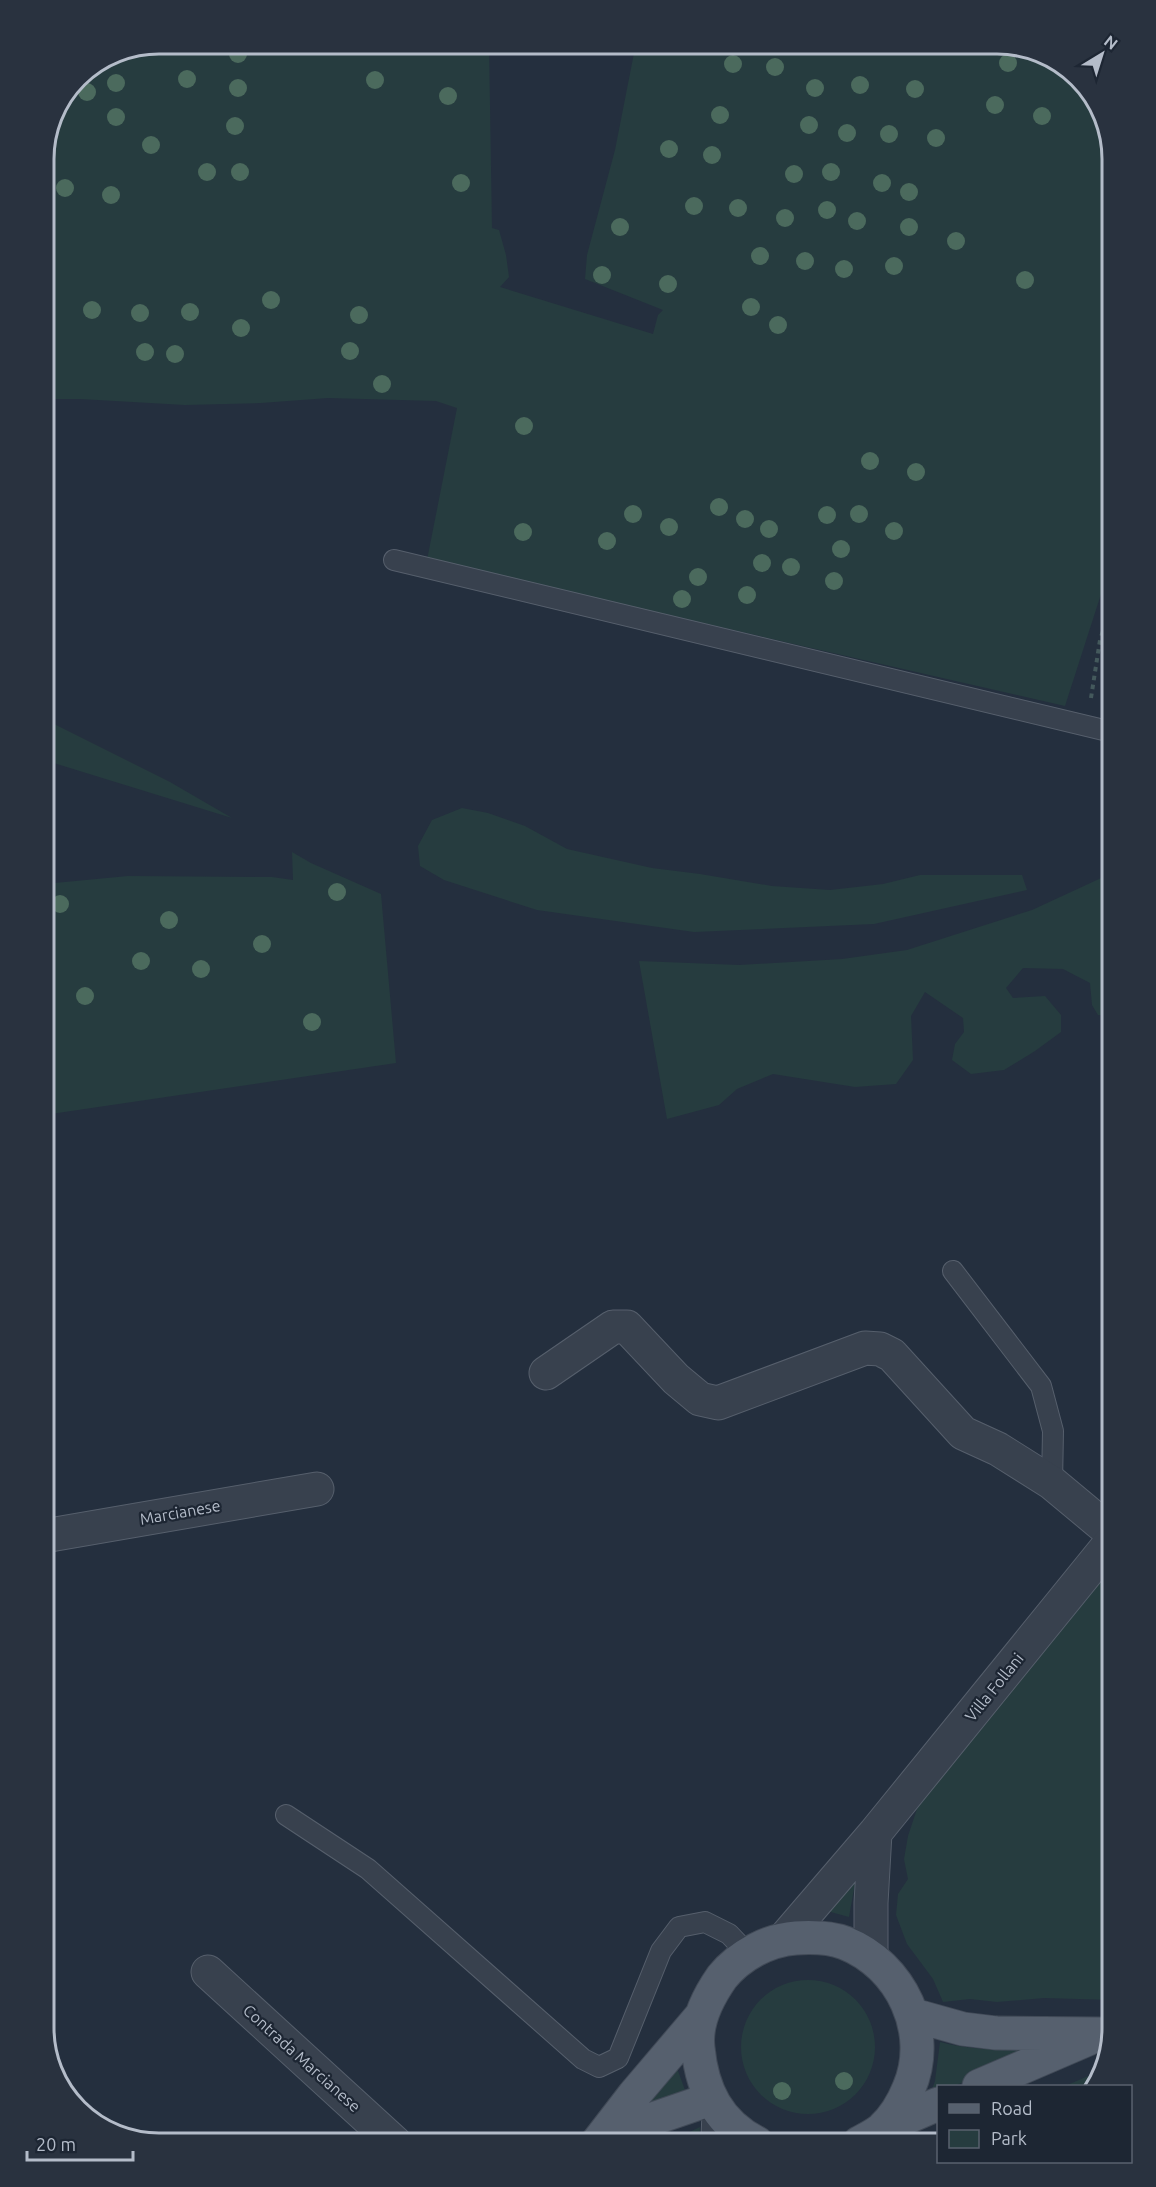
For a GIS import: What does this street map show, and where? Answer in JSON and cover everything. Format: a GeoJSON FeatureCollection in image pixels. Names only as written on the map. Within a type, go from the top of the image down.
{"type":"FeatureCollection","features":[{"type":"Feature","properties":{"kind":"main road"},"geometry":{"type":"LineString","coordinates":[[715,2118],[700,2072],[697,2044],[702,2015],[712,1991],[728,1970],[748,1954],[766,1944],[784,1939],[815,1936],[845,1943],[872,1957],[897,1983],[913,2014],[918,2045],[914,2076],[902,2105],[873,2133]]}},
{"type":"Feature","properties":{"kind":"main road"},"geometry":{"type":"LineString","coordinates":[[913,2014],[963,2029],[985,2032],[1102,2032]]}},
{"type":"Feature","properties":{"kind":"main road"},"geometry":{"type":"LineString","coordinates":[[605,2133],[702,2015]]}},
{"type":"Feature","properties":{"kind":"main road"},"geometry":{"type":"LineString","coordinates":[[982,2085],[1102,2034]]}},
{"type":"Feature","properties":{"kind":"main road"},"geometry":{"type":"LineString","coordinates":[[876,2133],[937,2105]]}},
{"type":"Feature","properties":{"kind":"main road"},"geometry":{"type":"LineString","coordinates":[[626,2133],[644,2122],[715,2118],[738,2133]]}},
{"type":"Feature","properties":{"kind":"street"},"geometry":{"type":"LineString","coordinates":[[546,1373],[613,1327],[627,1327],[676,1379],[700,1399],[718,1402],[865,1348],[880,1349],[892,1355],[963,1433],[998,1449],[1052,1483],[1102,1524]]}},
{"type":"Feature","properties":{"kind":"street","name":"Marcianese"},"geometry":{"type":"LineString","coordinates":[[54,1534],[317,1489]]}},
{"type":"Feature","properties":{"kind":"street","name":"Villa Follani"},"geometry":{"type":"LineString","coordinates":[[784,1939],[876,1833],[1102,1555]]}},
{"type":"Feature","properties":{"kind":"street"},"geometry":{"type":"LineString","coordinates":[[872,1957],[871,1903],[876,1833]]}},
{"type":"Feature","properties":{"kind":"street","name":"Contrada Marcianese"},"geometry":{"type":"LineString","coordinates":[[208,1972],[384,2133]]}},
{"type":"Feature","properties":{"kind":"lane"},"geometry":{"type":"LineString","coordinates":[[394,560],[1102,729]]}},
{"type":"Feature","properties":{"kind":"lane"},"geometry":{"type":"LineString","coordinates":[[953,1271],[1041,1386],[1053,1431],[1052,1483]]}},
{"type":"Feature","properties":{"kind":"lane"},"geometry":{"type":"LineString","coordinates":[[286,1815],[368,1869],[583,2059],[599,2067],[618,2058],[661,1951],[679,1928],[705,1922],[729,1934],[748,1954]]}},
{"type":"Feature","properties":{"kind":"path"},"geometry":{"type":"LineString","coordinates":[[1086,725],[1102,634]]}},
{"type":"Feature","properties":{"kind":"green space"},"geometry":{"type":"Polygon","coordinates":[[[159,54],[489,54],[492,228],[499,230],[509,277],[500,287],[653,334],[658,315],[663,310],[585,279],[587,255],[615,150],[634,54],[1004,54],[1037,62],[1061,76],[1088,106],[1100,138],[1102,159],[1102,591],[1065,706],[427,560],[457,408],[436,401],[328,398],[185,405],[54,399],[54,152],[58,132],[65,112],[90,80],[119,62],[138,56],[159,54]]]}},
{"type":"Feature","properties":{"kind":"green space"},"geometry":{"type":"Polygon","coordinates":[[[54,724],[170,782],[232,818],[54,763],[54,724]]]}},
{"type":"Feature","properties":{"kind":"green space"},"geometry":{"type":"Polygon","coordinates":[[[462,808],[488,813],[525,826],[567,849],[652,868],[772,886],[830,890],[883,884],[920,875],[1022,875],[1027,890],[874,924],[694,932],[537,910],[444,880],[420,866],[418,846],[432,820],[462,808]]]}},
{"type":"Feature","properties":{"kind":"green space"},"geometry":{"type":"Polygon","coordinates":[[[292,852],[311,863],[381,894],[396,1063],[54,1114],[54,883],[128,876],[272,877],[293,880],[292,852]]]}},
{"type":"Feature","properties":{"kind":"green space"},"geometry":{"type":"Polygon","coordinates":[[[1102,878],[1102,1015],[1098,1015],[1092,1005],[1090,983],[1063,969],[1023,968],[1006,988],[1013,998],[1045,996],[1061,1015],[1061,1032],[1004,1070],[971,1074],[952,1060],[955,1044],[964,1032],[963,1018],[925,992],[911,1016],[913,1060],[896,1084],[855,1087],[773,1074],[737,1089],[719,1105],[667,1119],[639,961],[739,965],[842,959],[907,950],[1032,910],[1102,878]]]}},
{"type":"Feature","properties":{"kind":"green space"},"geometry":{"type":"Polygon","coordinates":[[[1102,1579],[1102,2000],[1044,1998],[997,2002],[970,1999],[943,2002],[933,1979],[907,1944],[896,1915],[898,1894],[908,1879],[904,1859],[908,1836],[919,1803],[1001,1696],[1102,1579]]]}},
{"type":"Feature","properties":{"kind":"green space"},"geometry":{"type":"Polygon","coordinates":[[[859,1861],[849,1917],[827,1911],[859,1861]]]}},
{"type":"Feature","properties":{"kind":"green space"},"geometry":{"type":"Polygon","coordinates":[[[808,1980],[833,1985],[855,2000],[870,2022],[875,2047],[870,2072],[855,2094],[833,2109],[808,2114],[783,2109],[761,2094],[746,2072],[741,2047],[746,2022],[761,2000],[783,1985],[808,1980]]]}},
{"type":"Feature","properties":{"kind":"green space"},"geometry":{"type":"Polygon","coordinates":[[[940,2042],[983,2049],[1056,2050],[956,2085],[937,2085],[937,2092],[930,2095],[935,2081],[940,2042]]]}},
{"type":"Feature","properties":{"kind":"green space"},"geometry":{"type":"Polygon","coordinates":[[[677,2068],[686,2093],[640,2109],[677,2068]]]}},
{"type":"Feature","properties":{"kind":"green space"},"geometry":{"type":"Polygon","coordinates":[[[1091,2075],[1085,2085],[1067,2085],[1091,2075]]]}},
{"type":"Feature","properties":{"kind":"green space"},"geometry":{"type":"Polygon","coordinates":[[[700,2127],[700,2133],[688,2133],[700,2127]]]}}]}
